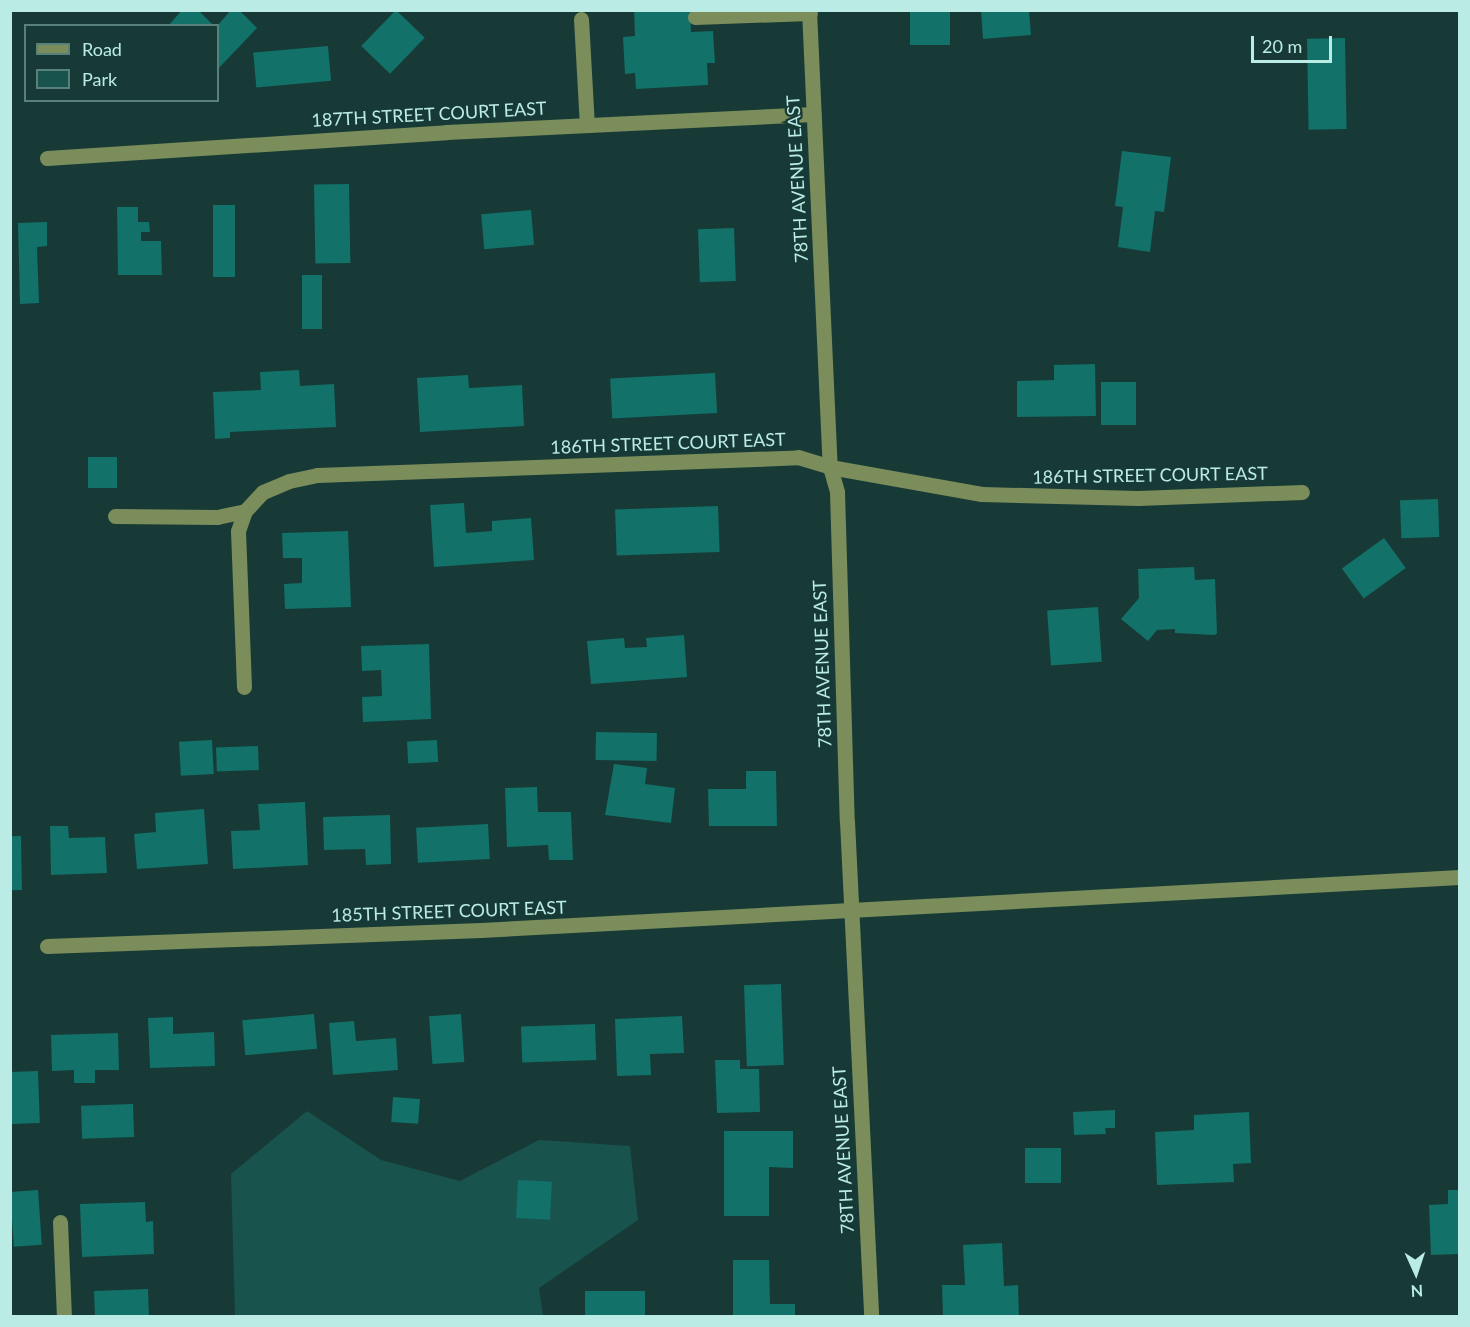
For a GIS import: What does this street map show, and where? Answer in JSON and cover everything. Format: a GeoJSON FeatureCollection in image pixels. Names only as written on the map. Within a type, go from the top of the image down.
{"type":"FeatureCollection","features":[{"type":"Feature","properties":{"kind":"street"},"geometry":{"type":"LineString","coordinates":[[695,17],[809,12]]}},
{"type":"Feature","properties":{"kind":"street","name":"78TH AVENUE EAST"},"geometry":{"type":"LineString","coordinates":[[809,12],[830,467],[837,492],[852,910],[871,1317]]}},
{"type":"Feature","properties":{"kind":"street"},"geometry":{"type":"LineString","coordinates":[[581,19],[587,125]]}},
{"type":"Feature","properties":{"kind":"street","name":"187TH STREET COURT EAST"},"geometry":{"type":"LineString","coordinates":[[47,158],[587,125],[814,114]]}},
{"type":"Feature","properties":{"kind":"street","name":"186TH STREET COURT EAST"},"geometry":{"type":"LineString","coordinates":[[245,511],[263,492],[289,481],[317,475],[798,457],[830,467],[993,495],[1138,498],[1302,492]]}},
{"type":"Feature","properties":{"kind":"street"},"geometry":{"type":"LineString","coordinates":[[115,516],[217,517],[245,511]]}},
{"type":"Feature","properties":{"kind":"street"},"geometry":{"type":"LineString","coordinates":[[243,687],[238,531],[245,511]]}},
{"type":"Feature","properties":{"kind":"street","name":"185TH STREET COURT EAST"},"geometry":{"type":"LineString","coordinates":[[47,946],[481,930],[1460,877]]}},
{"type":"Feature","properties":{"kind":"street"},"geometry":{"type":"LineString","coordinates":[[60,1222],[64,1317]]}},
{"type":"Feature","properties":{"kind":"green space"},"geometry":{"type":"Polygon","coordinates":[[[307,1111],[381,1160],[460,1181],[539,1140],[630,1146],[638,1220],[539,1288],[543,1316],[235,1316],[231,1174],[307,1111]]]}},
{"type":"Feature","properties":{"kind":"building"},"geometry":{"type":"Polygon","coordinates":[[[182,10],[198,10],[212,24],[170,24],[182,10]]]}},
{"type":"Feature","properties":{"kind":"building"},"geometry":{"type":"Polygon","coordinates":[[[231,10],[239,10],[257,28],[219,68],[219,24],[231,10]]]}},
{"type":"Feature","properties":{"kind":"building"},"geometry":{"type":"Polygon","coordinates":[[[396,10],[425,38],[390,74],[361,46],[396,10]]]}},
{"type":"Feature","properties":{"kind":"building"},"geometry":{"type":"Polygon","coordinates":[[[634,10],[690,10],[691,32],[713,31],[715,63],[707,63],[708,85],[636,89],[635,73],[625,74],[623,37],[635,36],[634,10]]]}},
{"type":"Feature","properties":{"kind":"building"},"geometry":{"type":"Polygon","coordinates":[[[910,10],[950,10],[950,45],[910,45],[910,10]]]}},
{"type":"Feature","properties":{"kind":"building"},"geometry":{"type":"Polygon","coordinates":[[[981,10],[1029,10],[1031,35],[983,39],[981,10]]]}},
{"type":"Feature","properties":{"kind":"building"},"geometry":{"type":"Polygon","coordinates":[[[1345,38],[1347,129],[1309,130],[1307,39],[1345,38]]]}},
{"type":"Feature","properties":{"kind":"building"},"geometry":{"type":"Polygon","coordinates":[[[328,46],[331,81],[256,87],[253,53],[328,46]]]}},
{"type":"Feature","properties":{"kind":"building"},"geometry":{"type":"Polygon","coordinates":[[[1122,151],[1171,157],[1164,212],[1155,211],[1150,252],[1118,247],[1123,207],[1115,206],[1122,151]]]}},
{"type":"Feature","properties":{"kind":"building"},"geometry":{"type":"Polygon","coordinates":[[[349,184],[350,263],[315,264],[314,185],[349,184]]]}},
{"type":"Feature","properties":{"kind":"building"},"geometry":{"type":"Polygon","coordinates":[[[213,205],[235,205],[235,277],[213,277],[213,205]]]}},
{"type":"Feature","properties":{"kind":"building"},"geometry":{"type":"Polygon","coordinates":[[[117,207],[138,207],[138,222],[149,222],[150,232],[141,232],[141,241],[161,241],[162,275],[118,275],[117,207]]]}},
{"type":"Feature","properties":{"kind":"building"},"geometry":{"type":"Polygon","coordinates":[[[531,210],[534,245],[484,249],[481,214],[531,210]]]}},
{"type":"Feature","properties":{"kind":"building"},"geometry":{"type":"Polygon","coordinates":[[[47,222],[47,246],[37,247],[39,303],[20,304],[18,223],[47,222]]]}},
{"type":"Feature","properties":{"kind":"building"},"geometry":{"type":"Polygon","coordinates":[[[734,228],[736,281],[700,282],[698,229],[734,228]]]}},
{"type":"Feature","properties":{"kind":"building"},"geometry":{"type":"Polygon","coordinates":[[[302,275],[322,275],[322,329],[302,329],[302,275]]]}},
{"type":"Feature","properties":{"kind":"building"},"geometry":{"type":"Polygon","coordinates":[[[1095,364],[1096,416],[1017,417],[1017,381],[1054,380],[1054,365],[1095,364]]]}},
{"type":"Feature","properties":{"kind":"building"},"geometry":{"type":"Polygon","coordinates":[[[299,370],[300,386],[334,384],[336,427],[230,432],[230,438],[215,439],[213,392],[261,390],[260,372],[299,370]]]}},
{"type":"Feature","properties":{"kind":"building"},"geometry":{"type":"Polygon","coordinates":[[[715,373],[717,413],[612,418],[610,378],[715,373]]]}},
{"type":"Feature","properties":{"kind":"building"},"geometry":{"type":"Polygon","coordinates":[[[468,375],[469,388],[522,385],[524,426],[420,432],[417,378],[468,375]]]}},
{"type":"Feature","properties":{"kind":"building"},"geometry":{"type":"Polygon","coordinates":[[[1101,382],[1136,382],[1136,425],[1101,425],[1101,382]]]}},
{"type":"Feature","properties":{"kind":"building"},"geometry":{"type":"Polygon","coordinates":[[[88,457],[117,457],[117,488],[88,488],[88,457]]]}},
{"type":"Feature","properties":{"kind":"building"},"geometry":{"type":"Polygon","coordinates":[[[1438,499],[1439,537],[1401,538],[1400,500],[1438,499]]]}},
{"type":"Feature","properties":{"kind":"building"},"geometry":{"type":"Polygon","coordinates":[[[464,503],[466,533],[492,531],[492,521],[531,518],[534,560],[434,567],[430,505],[464,503]]]}},
{"type":"Feature","properties":{"kind":"building"},"geometry":{"type":"Polygon","coordinates":[[[718,506],[720,552],[617,556],[615,510],[718,506]]]}},
{"type":"Feature","properties":{"kind":"building"},"geometry":{"type":"Polygon","coordinates":[[[348,531],[351,607],[285,609],[284,584],[302,583],[302,558],[283,558],[282,533],[348,531]]]}},
{"type":"Feature","properties":{"kind":"building"},"geometry":{"type":"Polygon","coordinates":[[[1384,538],[1406,568],[1364,598],[1342,569],[1384,538]]]}},
{"type":"Feature","properties":{"kind":"building"},"geometry":{"type":"Polygon","coordinates":[[[1194,567],[1195,580],[1215,579],[1217,633],[1215,635],[1175,633],[1175,629],[1157,630],[1148,641],[1121,619],[1139,598],[1138,569],[1194,567]]]}},
{"type":"Feature","properties":{"kind":"building"},"geometry":{"type":"Polygon","coordinates":[[[1098,607],[1102,662],[1051,665],[1047,611],[1098,607]]]}},
{"type":"Feature","properties":{"kind":"building"},"geometry":{"type":"Polygon","coordinates":[[[684,635],[687,677],[591,684],[587,641],[624,638],[625,648],[647,647],[646,638],[684,635]]]}},
{"type":"Feature","properties":{"kind":"building"},"geometry":{"type":"Polygon","coordinates":[[[429,644],[431,719],[363,722],[362,697],[382,696],[381,670],[362,671],[361,646],[429,644]]]}},
{"type":"Feature","properties":{"kind":"building"},"geometry":{"type":"Polygon","coordinates":[[[596,732],[657,733],[657,761],[596,760],[596,732]]]}},
{"type":"Feature","properties":{"kind":"building"},"geometry":{"type":"Polygon","coordinates":[[[212,740],[214,774],[181,776],[179,742],[212,740]]]}},
{"type":"Feature","properties":{"kind":"building"},"geometry":{"type":"Polygon","coordinates":[[[437,740],[438,762],[408,764],[407,742],[437,740]]]}},
{"type":"Feature","properties":{"kind":"building"},"geometry":{"type":"Polygon","coordinates":[[[258,746],[259,770],[217,771],[216,747],[258,746]]]}},
{"type":"Feature","properties":{"kind":"building"},"geometry":{"type":"Polygon","coordinates":[[[614,764],[647,768],[645,784],[675,788],[671,823],[605,815],[614,764]]]}},
{"type":"Feature","properties":{"kind":"building"},"geometry":{"type":"Polygon","coordinates":[[[746,771],[776,771],[777,826],[709,826],[708,789],[746,789],[746,771]]]}},
{"type":"Feature","properties":{"kind":"building"},"geometry":{"type":"Polygon","coordinates":[[[537,787],[538,812],[571,812],[573,860],[549,860],[548,845],[507,847],[505,788],[537,787]]]}},
{"type":"Feature","properties":{"kind":"building"},"geometry":{"type":"Polygon","coordinates":[[[305,802],[308,865],[233,869],[231,831],[260,830],[258,804],[305,802]]]}},
{"type":"Feature","properties":{"kind":"building"},"geometry":{"type":"Polygon","coordinates":[[[204,809],[208,864],[137,869],[134,834],[156,832],[155,813],[204,809]]]}},
{"type":"Feature","properties":{"kind":"building"},"geometry":{"type":"Polygon","coordinates":[[[390,815],[391,864],[366,865],[365,849],[324,850],[323,817],[390,815]]]}},
{"type":"Feature","properties":{"kind":"building"},"geometry":{"type":"Polygon","coordinates":[[[488,824],[490,859],[418,863],[416,828],[488,824]]]}},
{"type":"Feature","properties":{"kind":"building"},"geometry":{"type":"Polygon","coordinates":[[[50,826],[68,826],[69,838],[105,837],[107,873],[51,875],[50,826]]]}},
{"type":"Feature","properties":{"kind":"building"},"geometry":{"type":"Polygon","coordinates":[[[10,836],[21,836],[22,890],[11,890],[10,836]]]}},
{"type":"Feature","properties":{"kind":"building"},"geometry":{"type":"Polygon","coordinates":[[[781,984],[784,1065],[747,1066],[744,985],[781,984]]]}},
{"type":"Feature","properties":{"kind":"building"},"geometry":{"type":"Polygon","coordinates":[[[314,1014],[317,1049],[245,1055],[242,1020],[314,1014]]]}},
{"type":"Feature","properties":{"kind":"building"},"geometry":{"type":"Polygon","coordinates":[[[461,1014],[464,1062],[432,1064],[429,1016],[461,1014]]]}},
{"type":"Feature","properties":{"kind":"building"},"geometry":{"type":"Polygon","coordinates":[[[682,1016],[684,1053],[650,1054],[651,1075],[617,1076],[615,1019],[682,1016]]]}},
{"type":"Feature","properties":{"kind":"building"},"geometry":{"type":"Polygon","coordinates":[[[173,1017],[173,1034],[214,1032],[215,1066],[150,1068],[148,1018],[173,1017]]]}},
{"type":"Feature","properties":{"kind":"building"},"geometry":{"type":"Polygon","coordinates":[[[354,1021],[356,1041],[396,1038],[398,1070],[333,1075],[329,1023],[354,1021]]]}},
{"type":"Feature","properties":{"kind":"building"},"geometry":{"type":"Polygon","coordinates":[[[595,1024],[596,1060],[522,1063],[521,1027],[595,1024]]]}},
{"type":"Feature","properties":{"kind":"building"},"geometry":{"type":"Polygon","coordinates":[[[118,1033],[119,1070],[95,1070],[95,1083],[74,1083],[74,1070],[52,1071],[51,1035],[118,1033]]]}},
{"type":"Feature","properties":{"kind":"building"},"geometry":{"type":"Polygon","coordinates":[[[715,1060],[740,1060],[740,1069],[759,1069],[760,1112],[717,1113],[715,1060]]]}},
{"type":"Feature","properties":{"kind":"building"},"geometry":{"type":"Polygon","coordinates":[[[38,1071],[40,1123],[12,1124],[10,1072],[38,1071]]]}},
{"type":"Feature","properties":{"kind":"building"},"geometry":{"type":"Polygon","coordinates":[[[393,1097],[420,1099],[418,1124],[391,1122],[393,1097]]]}},
{"type":"Feature","properties":{"kind":"building"},"geometry":{"type":"Polygon","coordinates":[[[133,1104],[134,1137],[82,1139],[81,1106],[133,1104]]]}},
{"type":"Feature","properties":{"kind":"building"},"geometry":{"type":"Polygon","coordinates":[[[1115,1110],[1115,1128],[1105,1128],[1106,1134],[1074,1135],[1073,1112],[1115,1110]]]}},
{"type":"Feature","properties":{"kind":"building"},"geometry":{"type":"Polygon","coordinates":[[[1249,1112],[1251,1163],[1233,1164],[1234,1182],[1157,1185],[1155,1132],[1194,1130],[1194,1115],[1249,1112]]]}},
{"type":"Feature","properties":{"kind":"building"},"geometry":{"type":"Polygon","coordinates":[[[724,1131],[793,1131],[793,1168],[769,1167],[769,1216],[724,1216],[724,1131]]]}},
{"type":"Feature","properties":{"kind":"building"},"geometry":{"type":"Polygon","coordinates":[[[1025,1148],[1061,1148],[1061,1183],[1025,1183],[1025,1148]]]}},
{"type":"Feature","properties":{"kind":"building"},"geometry":{"type":"Polygon","coordinates":[[[518,1180],[552,1182],[550,1220],[516,1218],[518,1180]]]}},
{"type":"Feature","properties":{"kind":"building"},"geometry":{"type":"Polygon","coordinates":[[[38,1190],[42,1245],[14,1247],[10,1192],[38,1190]]]}},
{"type":"Feature","properties":{"kind":"building"},"geometry":{"type":"Polygon","coordinates":[[[1448,1190],[1460,1190],[1460,1254],[1431,1255],[1429,1205],[1448,1204],[1448,1190]]]}},
{"type":"Feature","properties":{"kind":"building"},"geometry":{"type":"Polygon","coordinates":[[[145,1202],[146,1222],[153,1221],[154,1254],[82,1257],[80,1204],[145,1202]]]}},
{"type":"Feature","properties":{"kind":"building"},"geometry":{"type":"Polygon","coordinates":[[[1002,1243],[1004,1286],[1018,1285],[1019,1316],[943,1316],[942,1285],[965,1285],[963,1245],[1002,1243]]]}},
{"type":"Feature","properties":{"kind":"building"},"geometry":{"type":"Polygon","coordinates":[[[733,1260],[769,1260],[770,1304],[795,1304],[795,1316],[733,1316],[733,1260]]]}},
{"type":"Feature","properties":{"kind":"building"},"geometry":{"type":"Polygon","coordinates":[[[148,1289],[149,1316],[95,1316],[94,1291],[148,1289]]]}},
{"type":"Feature","properties":{"kind":"building"},"geometry":{"type":"Polygon","coordinates":[[[585,1291],[645,1291],[645,1316],[585,1316],[585,1291]]]}}]}
